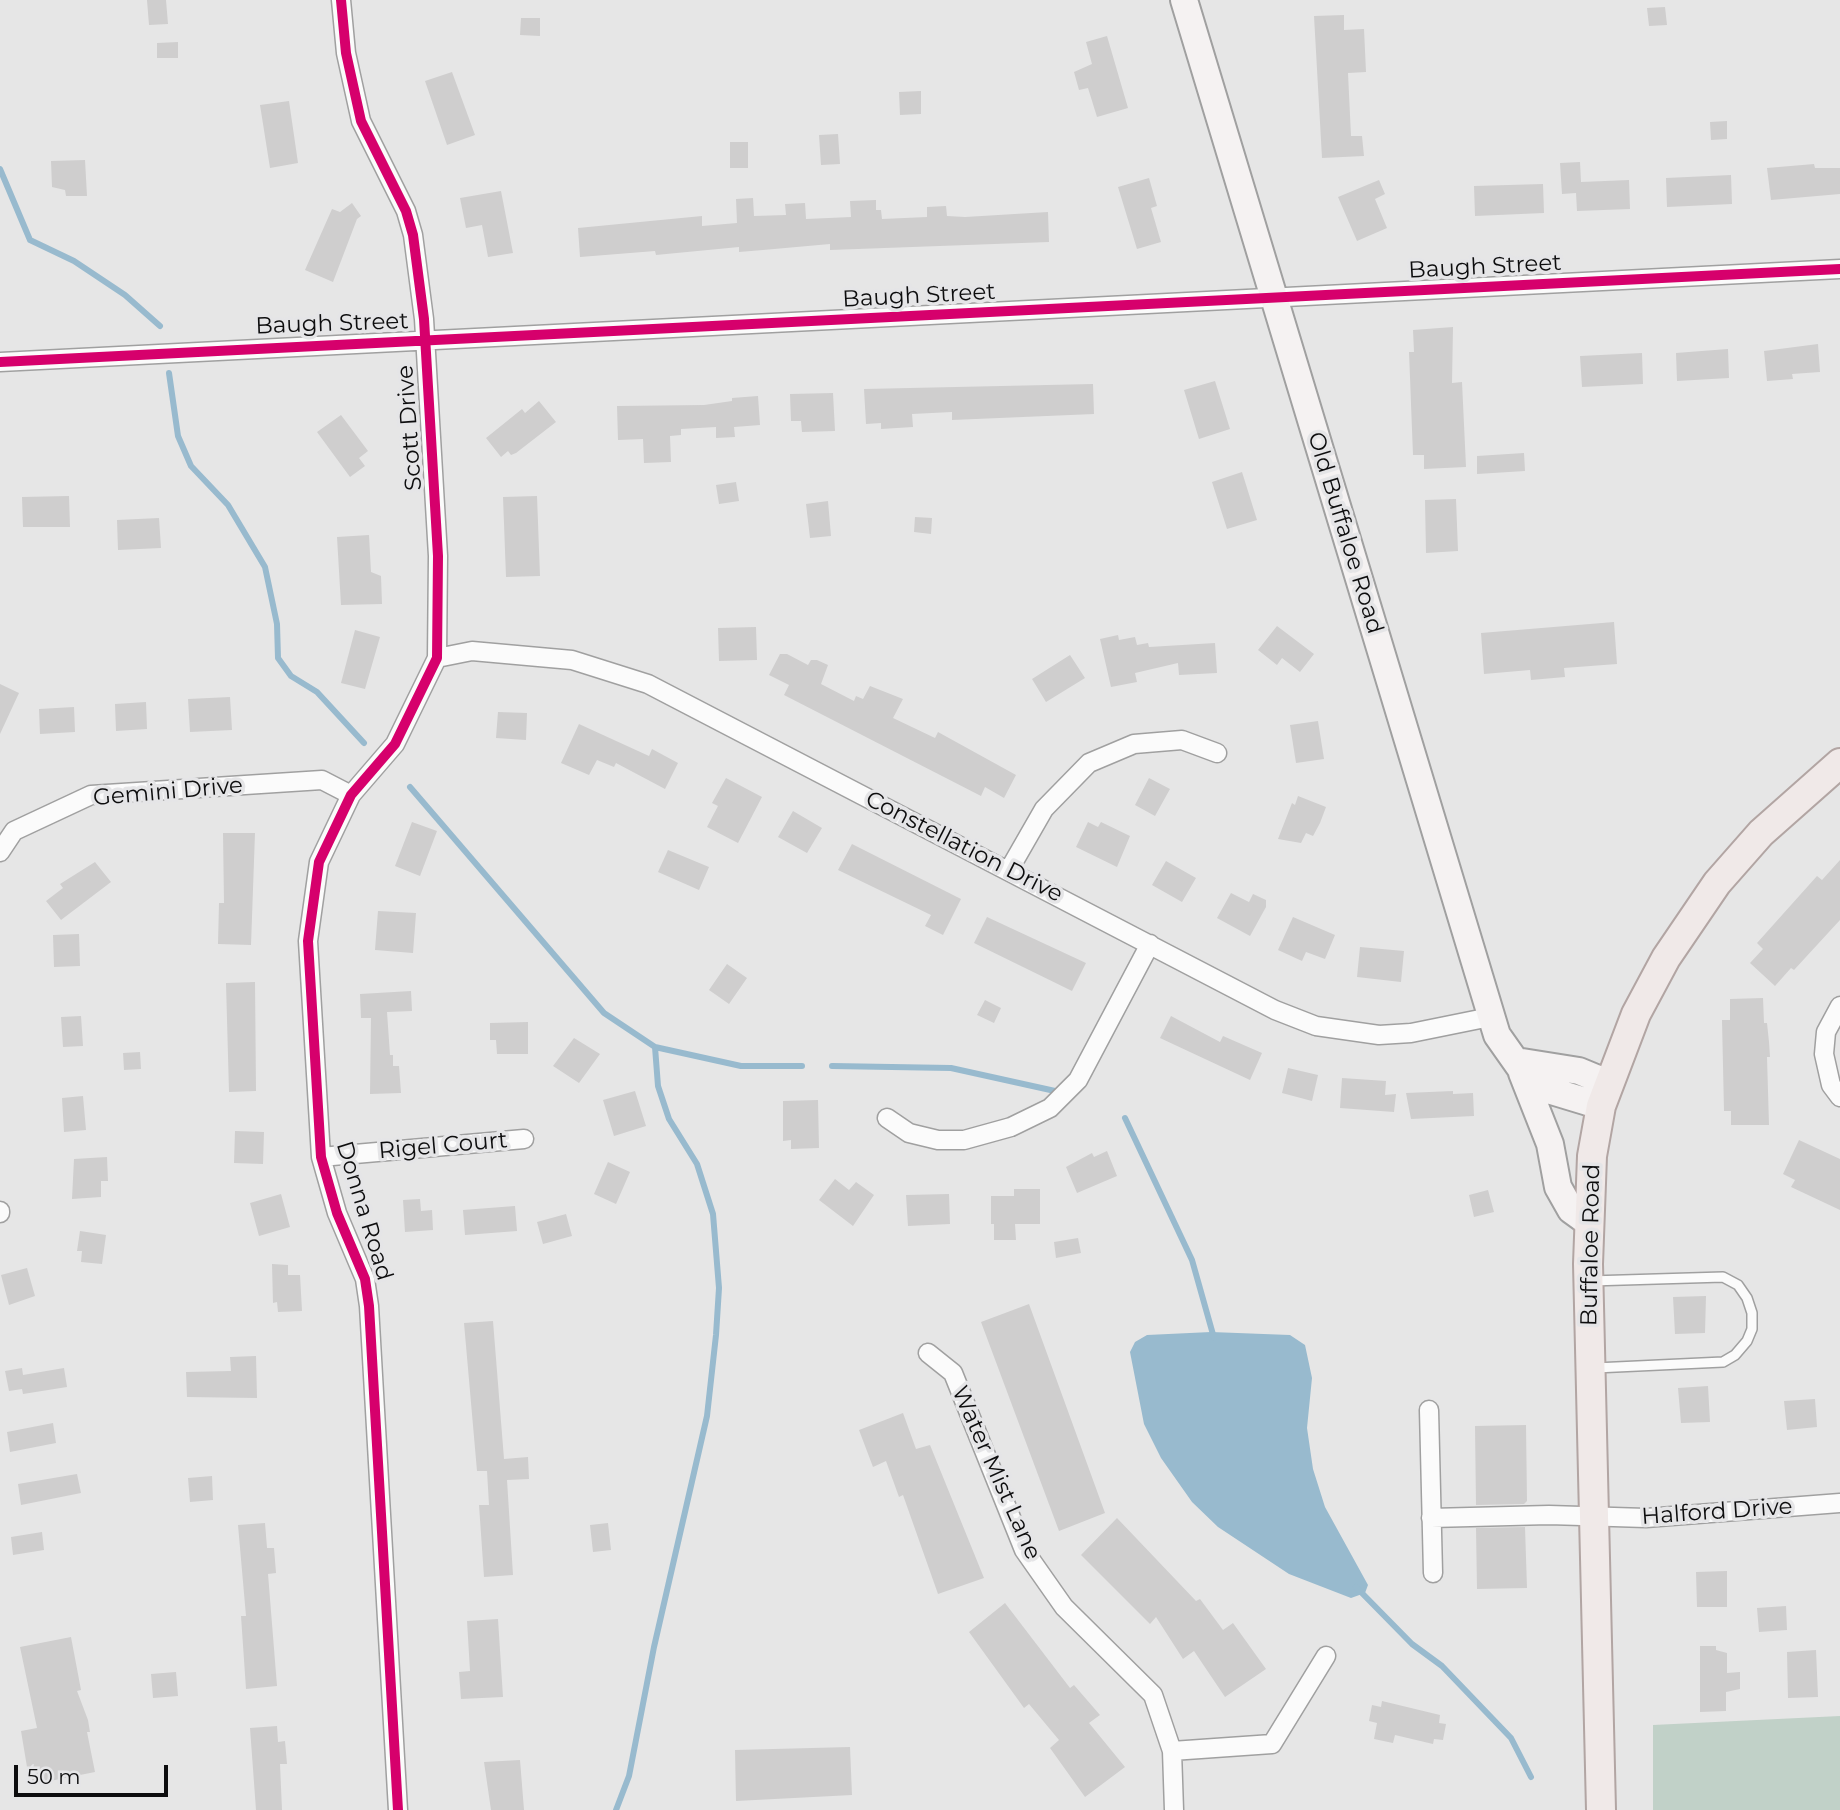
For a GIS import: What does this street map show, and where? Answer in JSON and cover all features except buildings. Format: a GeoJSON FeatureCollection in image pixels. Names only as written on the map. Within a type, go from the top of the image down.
{"type":"FeatureCollection","features":[{"type":"Feature","properties":{"kind":"main road","name":"Buffaloe Road"},"geometry":{"type":"LineString","coordinates":[[1601,1810],[1588,1281],[1592,1156],[1604,1094],[1636,1014],[1666,958],[1717,883],[1761,833],[1840,763]]}},
{"type":"Feature","properties":{"kind":"street","name":"Scott Drive"},"geometry":{"type":"LineString","coordinates":[[341,0],[347,64],[361,121],[406,211],[413,235],[425,341],[438,556],[437,657]]}},
{"type":"Feature","properties":{"kind":"street","name":"Old Buffaloe Road"},"geometry":{"type":"LineString","coordinates":[[1184,0],[1276,298],[1490,1017],[1497,1035],[1519,1066],[1550,1144],[1558,1187],[1571,1210],[1589,1223]]}},
{"type":"Feature","properties":{"kind":"street","name":"Baugh Street"},"geometry":{"type":"LineString","coordinates":[[0,362],[1840,269]]}},
{"type":"Feature","properties":{"kind":"street","name":"Constellation Drive"},"geometry":{"type":"LineString","coordinates":[[437,657],[472,651],[572,660],[613,670],[648,684],[1275,1010],[1316,1026],[1379,1035],[1411,1033],[1490,1017]]}},
{"type":"Feature","properties":{"kind":"street","name":"Donna Road"},"geometry":{"type":"LineString","coordinates":[[398,1810],[369,1306],[365,1279],[337,1213],[321,1157],[308,941],[319,862],[351,794],[395,744],[437,657]]}},
{"type":"Feature","properties":{"kind":"street"},"geometry":{"type":"LineString","coordinates":[[1009,870],[1044,808],[1088,763],[1134,744],[1182,740],[1217,753]]}},
{"type":"Feature","properties":{"kind":"street","name":"Gemini Drive"},"geometry":{"type":"LineString","coordinates":[[14,831],[90,795],[322,780],[351,794]]}},
{"type":"Feature","properties":{"kind":"street"},"geometry":{"type":"LineString","coordinates":[[0,818],[14,831],[0,852]]}},
{"type":"Feature","properties":{"kind":"street"},"geometry":{"type":"LineString","coordinates":[[887,1118],[909,1133],[938,1140],[964,1140],[1011,1127],[1050,1108],[1078,1080],[1150,944]]}},
{"type":"Feature","properties":{"kind":"street"},"geometry":{"type":"LineString","coordinates":[[1840,1006],[1826,1032],[1824,1054],[1831,1085],[1840,1097]]}},
{"type":"Feature","properties":{"kind":"street"},"geometry":{"type":"LineString","coordinates":[[1519,1066],[1579,1071],[1604,1094]]}},
{"type":"Feature","properties":{"kind":"street","name":"Rigel Court"},"geometry":{"type":"LineString","coordinates":[[321,1157],[524,1139]]}},
{"type":"Feature","properties":{"kind":"street","name":"Water Mist Lane"},"geometry":{"type":"LineString","coordinates":[[928,1353],[953,1373],[1024,1549],[1064,1607],[1153,1695],[1172,1751],[1174,1810]]}},
{"type":"Feature","properties":{"kind":"street"},"geometry":{"type":"LineString","coordinates":[[1429,1410],[1433,1573]]}},
{"type":"Feature","properties":{"kind":"street","name":"Halford Drive"},"geometry":{"type":"LineString","coordinates":[[1431,1518],[1646,1518],[1840,1503]]}},
{"type":"Feature","properties":{"kind":"street"},"geometry":{"type":"LineString","coordinates":[[1172,1751],[1272,1744],[1326,1656]]}},
{"type":"Feature","properties":{"kind":"lane"},"geometry":{"type":"LineString","coordinates":[[1588,1281],[1723,1278],[1738,1285],[1747,1298],[1752,1329],[1735,1355],[1723,1362],[1590,1369]]}},
{"type":"Feature","properties":{"kind":"shaded area"},"geometry":{"type":"Polygon","coordinates":[[[1840,1716],[1840,1810],[1653,1810],[1653,1725],[1840,1716]]]}},
{"type":"Feature","properties":{"kind":"water"},"geometry":{"type":"Polygon","coordinates":[[[1211,1332],[1290,1335],[1305,1345],[1312,1378],[1307,1428],[1313,1469],[1325,1507],[1368,1585],[1365,1593],[1351,1598],[1289,1574],[1218,1527],[1192,1502],[1161,1458],[1144,1424],[1130,1352],[1135,1342],[1147,1335],[1211,1332]]]}},
{"type":"Feature","properties":{"kind":"waterway"},"geometry":{"type":"LineString","coordinates":[[0,169],[30,240],[74,261],[125,295],[160,326]]}},
{"type":"Feature","properties":{"kind":"waterway"},"geometry":{"type":"LineString","coordinates":[[169,373],[178,436],[191,466],[228,505],[265,567],[277,624],[278,658],[291,676],[317,692],[364,743]]}},
{"type":"Feature","properties":{"kind":"waterway"},"geometry":{"type":"LineString","coordinates":[[410,787],[604,1013],[655,1047],[741,1066],[802,1066]]}},
{"type":"Feature","properties":{"kind":"waterway"},"geometry":{"type":"LineString","coordinates":[[616,1810],[629,1776],[654,1647],[707,1416],[719,1288],[713,1214],[697,1164],[669,1119],[658,1086],[655,1047]]}},
{"type":"Feature","properties":{"kind":"waterway"},"geometry":{"type":"LineString","coordinates":[[832,1066],[951,1068],[1055,1091]]}},
{"type":"Feature","properties":{"kind":"waterway"},"geometry":{"type":"LineString","coordinates":[[1125,1118],[1192,1260],[1214,1338]]}},
{"type":"Feature","properties":{"kind":"waterway"},"geometry":{"type":"LineString","coordinates":[[1356,1587],[1412,1644],[1442,1666],[1511,1738],[1531,1777]]}},
{"type":"Feature","properties":{"kind":"cycle path"},"geometry":{"type":"LineString","coordinates":[[341,0],[346,53],[361,121],[406,211],[413,235],[424,319],[438,556],[437,658],[395,744],[351,795],[319,862],[308,941],[321,1157],[337,1213],[365,1279],[369,1306],[398,1810]]}},
{"type":"Feature","properties":{"kind":"cycle path"},"geometry":{"type":"LineString","coordinates":[[0,362],[1840,269]]}}]}
